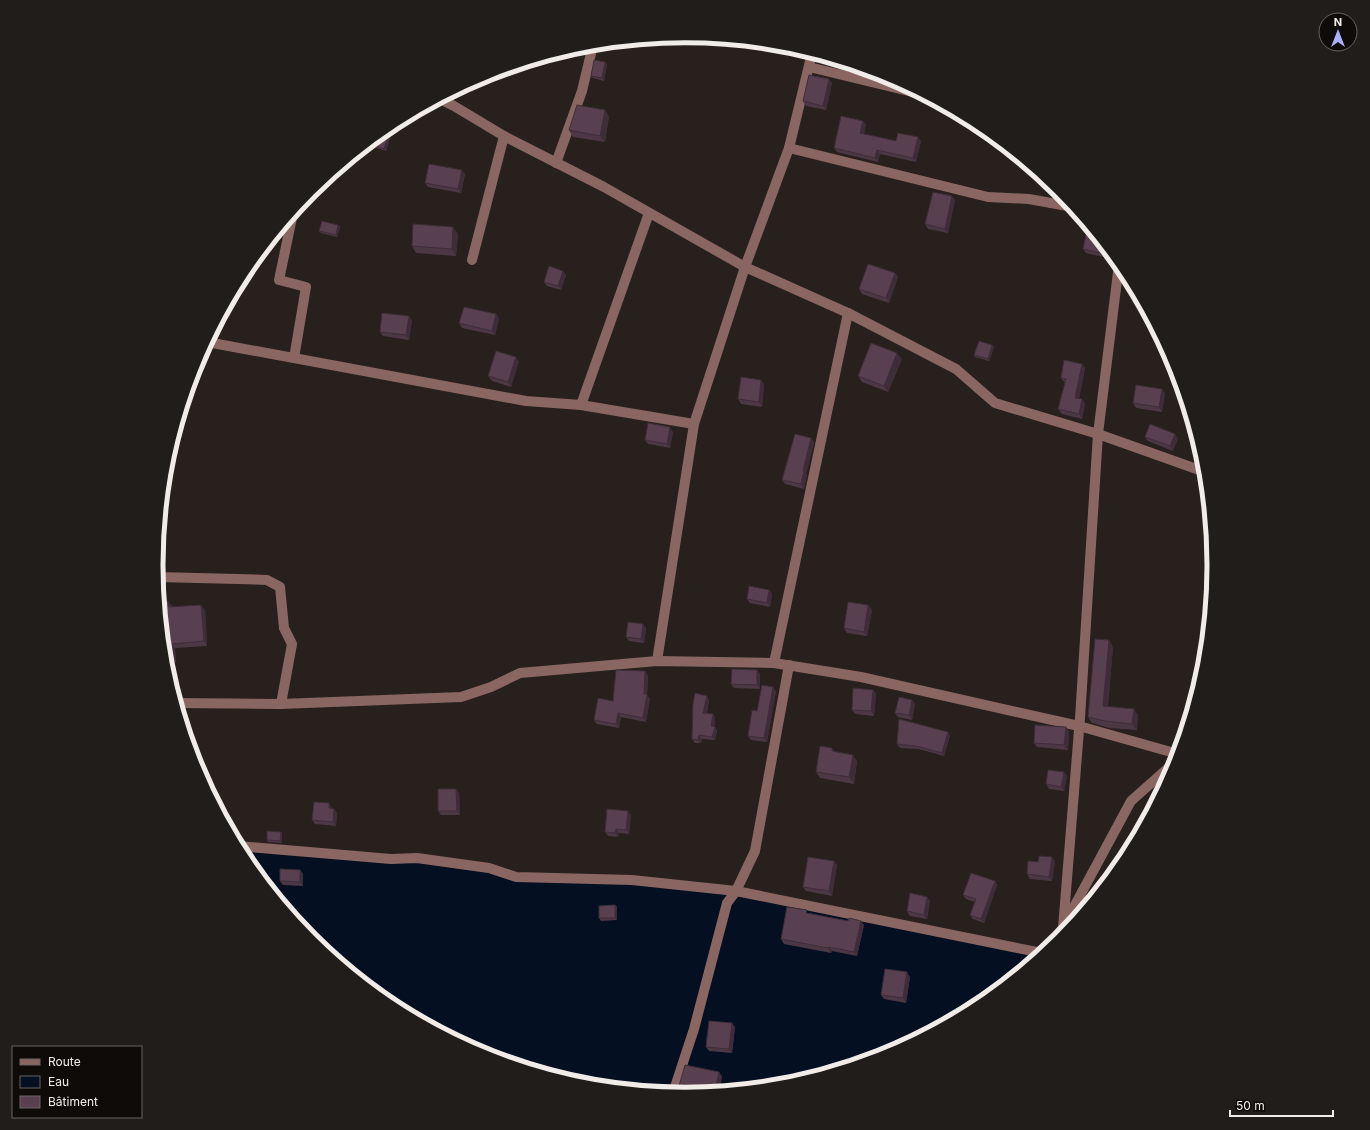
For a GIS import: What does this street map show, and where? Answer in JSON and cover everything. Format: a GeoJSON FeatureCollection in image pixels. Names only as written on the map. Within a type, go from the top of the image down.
{"type":"FeatureCollection","features":[{"type":"Feature","properties":{"kind":"street"},"geometry":{"type":"LineString","coordinates":[[556,163],[582,91],[591,52]]}},
{"type":"Feature","properties":{"kind":"street"},"geometry":{"type":"LineString","coordinates":[[657,662],[694,424],[745,267],[788,148],[811,59]]}},
{"type":"Feature","properties":{"kind":"street"},"geometry":{"type":"LineString","coordinates":[[809,67],[897,88]]}},
{"type":"Feature","properties":{"kind":"street"},"geometry":{"type":"LineString","coordinates":[[445,102],[504,136],[604,186],[745,267],[848,313],[956,370],[995,403],[1098,434],[1198,470]]}},
{"type":"Feature","properties":{"kind":"street"},"geometry":{"type":"LineString","coordinates":[[472,260],[504,136]]}},
{"type":"Feature","properties":{"kind":"street"},"geometry":{"type":"LineString","coordinates":[[788,148],[988,197],[1029,199],[1062,205]]}},
{"type":"Feature","properties":{"kind":"street"},"geometry":{"type":"LineString","coordinates":[[581,405],[650,213]]}},
{"type":"Feature","properties":{"kind":"street"},"geometry":{"type":"LineString","coordinates":[[291,224],[279,280],[306,286],[294,358]]}},
{"type":"Feature","properties":{"kind":"street"},"geometry":{"type":"LineString","coordinates":[[1063,924],[1079,726],[1098,434],[1118,273]]}},
{"type":"Feature","properties":{"kind":"street"},"geometry":{"type":"LineString","coordinates":[[774,663],[848,313]]}},
{"type":"Feature","properties":{"kind":"street"},"geometry":{"type":"LineString","coordinates":[[213,343],[526,401],[581,405],[694,424]]}},
{"type":"Feature","properties":{"kind":"street"},"geometry":{"type":"LineString","coordinates":[[163,577],[267,580],[280,587],[284,628],[292,644],[281,704]]}},
{"type":"Feature","properties":{"kind":"street"},"geometry":{"type":"LineString","coordinates":[[182,703],[281,704],[461,697],[491,687],[520,673],[657,662],[774,663],[861,677],[1079,726],[1172,752]]}},
{"type":"Feature","properties":{"kind":"street"},"geometry":{"type":"LineString","coordinates":[[675,1087],[694,1029],[727,904],[736,891],[755,850],[789,665]]}},
{"type":"Feature","properties":{"kind":"street"},"geometry":{"type":"LineString","coordinates":[[1068,919],[1131,801],[1164,772]]}},
{"type":"Feature","properties":{"kind":"street"},"geometry":{"type":"LineString","coordinates":[[246,847],[391,859],[416,858],[490,868],[516,877],[632,880],[736,891],[1035,952]]}},
{"type":"Feature","properties":{"kind":"water"},"geometry":{"type":"Polygon","coordinates":[[[246,847],[391,859],[516,877],[736,891],[1035,952],[1003,979],[946,1017],[885,1047],[853,1059],[787,1077],[753,1083],[685,1087],[617,1083],[550,1069],[485,1047],[424,1017],[395,999],[367,979],[316,934],[271,883],[246,847]]]}},
{"type":"Feature","properties":{"kind":"building"},"geometry":{"type":"Polygon","coordinates":[[[594,60],[605,62],[602,78],[591,76],[594,60]]]}},
{"type":"Feature","properties":{"kind":"building"},"geometry":{"type":"Polygon","coordinates":[[[809,75],[829,79],[823,106],[803,101],[809,75]]]}},
{"type":"Feature","properties":{"kind":"building"},"geometry":{"type":"Polygon","coordinates":[[[577,105],[605,110],[600,136],[569,130],[577,105]]]}},
{"type":"Feature","properties":{"kind":"building"},"geometry":{"type":"Polygon","coordinates":[[[841,116],[863,121],[860,133],[896,141],[898,133],[918,137],[913,158],[877,150],[875,158],[834,148],[841,116]]]}},
{"type":"Feature","properties":{"kind":"building"},"geometry":{"type":"Polygon","coordinates":[[[388,136],[384,149],[374,146],[388,136]]]}},
{"type":"Feature","properties":{"kind":"building"},"geometry":{"type":"Polygon","coordinates":[[[429,164],[462,170],[458,189],[425,183],[429,164]]]}},
{"type":"Feature","properties":{"kind":"building"},"geometry":{"type":"Polygon","coordinates":[[[933,192],[952,196],[945,229],[925,224],[933,192]]]}},
{"type":"Feature","properties":{"kind":"building"},"geometry":{"type":"Polygon","coordinates":[[[322,221],[338,225],[336,235],[319,231],[322,221]]]}},
{"type":"Feature","properties":{"kind":"building"},"geometry":{"type":"Polygon","coordinates":[[[413,224],[453,227],[452,249],[412,246],[413,224]]]}},
{"type":"Feature","properties":{"kind":"building"},"geometry":{"type":"Polygon","coordinates":[[[1087,232],[1104,254],[1083,249],[1087,232]]]}},
{"type":"Feature","properties":{"kind":"building"},"geometry":{"type":"Polygon","coordinates":[[[868,264],[895,273],[886,298],[859,289],[868,264]]]}},
{"type":"Feature","properties":{"kind":"building"},"geometry":{"type":"Polygon","coordinates":[[[549,266],[563,271],[558,286],[544,282],[549,266]]]}},
{"type":"Feature","properties":{"kind":"building"},"geometry":{"type":"Polygon","coordinates":[[[464,307],[496,314],[492,331],[459,323],[464,307]]]}},
{"type":"Feature","properties":{"kind":"building"},"geometry":{"type":"Polygon","coordinates":[[[382,313],[409,316],[406,335],[380,332],[382,313]]]}},
{"type":"Feature","properties":{"kind":"building"},"geometry":{"type":"Polygon","coordinates":[[[979,341],[992,345],[988,359],[974,355],[979,341]]]}},
{"type":"Feature","properties":{"kind":"building"},"geometry":{"type":"Polygon","coordinates":[[[871,343],[897,353],[884,386],[858,376],[871,343]]]}},
{"type":"Feature","properties":{"kind":"building"},"geometry":{"type":"Polygon","coordinates":[[[496,351],[516,357],[508,382],[488,376],[496,351]]]}},
{"type":"Feature","properties":{"kind":"building"},"geometry":{"type":"Polygon","coordinates":[[[1064,360],[1082,364],[1075,398],[1082,399],[1079,414],[1058,409],[1066,379],[1061,378],[1064,360]]]}},
{"type":"Feature","properties":{"kind":"building"},"geometry":{"type":"Polygon","coordinates":[[[741,377],[761,380],[759,402],[738,399],[741,377]]]}},
{"type":"Feature","properties":{"kind":"building"},"geometry":{"type":"Polygon","coordinates":[[[1136,385],[1162,389],[1159,407],[1133,403],[1136,385]]]}},
{"type":"Feature","properties":{"kind":"building"},"geometry":{"type":"Polygon","coordinates":[[[648,423],[670,427],[667,444],[645,440],[648,423]]]}},
{"type":"Feature","properties":{"kind":"building"},"geometry":{"type":"Polygon","coordinates":[[[1150,424],[1175,434],[1170,446],[1145,437],[1150,424]]]}},
{"type":"Feature","properties":{"kind":"building"},"geometry":{"type":"Polygon","coordinates":[[[795,434],[811,438],[801,484],[782,480],[795,434]]]}},
{"type":"Feature","properties":{"kind":"building"},"geometry":{"type":"Polygon","coordinates":[[[749,586],[769,590],[767,603],[747,599],[749,586]]]}},
{"type":"Feature","properties":{"kind":"building"},"geometry":{"type":"Polygon","coordinates":[[[164,601],[168,601],[169,607],[201,605],[204,641],[171,644],[172,657],[167,633],[164,601]]]}},
{"type":"Feature","properties":{"kind":"building"},"geometry":{"type":"Polygon","coordinates":[[[848,602],[868,605],[864,632],[844,628],[848,602]]]}},
{"type":"Feature","properties":{"kind":"building"},"geometry":{"type":"Polygon","coordinates":[[[628,622],[643,624],[641,639],[626,637],[628,622]]]}},
{"type":"Feature","properties":{"kind":"building"},"geometry":{"type":"Polygon","coordinates":[[[1095,639],[1109,640],[1103,706],[1134,709],[1132,724],[1105,721],[1088,717],[1095,639]]]}},
{"type":"Feature","properties":{"kind":"building"},"geometry":{"type":"Polygon","coordinates":[[[732,669],[757,670],[757,685],[731,684],[732,669]]]}},
{"type":"Feature","properties":{"kind":"building"},"geometry":{"type":"Polygon","coordinates":[[[616,670],[645,671],[644,694],[647,694],[643,718],[618,713],[616,724],[594,720],[598,698],[613,701],[616,670]]]}},
{"type":"Feature","properties":{"kind":"building"},"geometry":{"type":"Polygon","coordinates":[[[1194,678],[1194,678],[1192,689],[1190,689],[1194,678]]]}},
{"type":"Feature","properties":{"kind":"building"},"geometry":{"type":"Polygon","coordinates":[[[762,685],[773,687],[764,738],[748,736],[752,710],[757,711],[762,685]]]}},
{"type":"Feature","properties":{"kind":"building"},"geometry":{"type":"Polygon","coordinates":[[[853,688],[873,690],[871,711],[852,710],[853,688]]]}},
{"type":"Feature","properties":{"kind":"building"},"geometry":{"type":"Polygon","coordinates":[[[695,693],[707,696],[703,713],[713,714],[711,726],[715,727],[712,737],[699,735],[698,740],[692,739],[693,704],[695,693]]]}},
{"type":"Feature","properties":{"kind":"building"},"geometry":{"type":"Polygon","coordinates":[[[899,697],[912,700],[909,715],[895,713],[899,697]]]}},
{"type":"Feature","properties":{"kind":"building"},"geometry":{"type":"Polygon","coordinates":[[[899,719],[948,732],[942,753],[916,746],[897,744],[899,719]]]}},
{"type":"Feature","properties":{"kind":"building"},"geometry":{"type":"Polygon","coordinates":[[[1035,725],[1066,727],[1064,745],[1034,743],[1035,725]]]}},
{"type":"Feature","properties":{"kind":"building"},"geometry":{"type":"Polygon","coordinates":[[[820,746],[832,748],[832,751],[853,755],[849,777],[816,772],[820,746]]]}},
{"type":"Feature","properties":{"kind":"building"},"geometry":{"type":"Polygon","coordinates":[[[1048,770],[1064,772],[1061,787],[1046,784],[1048,770]]]}},
{"type":"Feature","properties":{"kind":"building"},"geometry":{"type":"Polygon","coordinates":[[[438,789],[456,789],[457,811],[438,811],[438,789]]]}},
{"type":"Feature","properties":{"kind":"building"},"geometry":{"type":"Polygon","coordinates":[[[314,802],[329,803],[329,808],[334,809],[333,822],[312,820],[314,802]]]}},
{"type":"Feature","properties":{"kind":"building"},"geometry":{"type":"Polygon","coordinates":[[[607,809],[628,811],[626,830],[616,829],[615,833],[605,832],[607,809]]]}},
{"type":"Feature","properties":{"kind":"building"},"geometry":{"type":"Polygon","coordinates":[[[267,831],[281,832],[280,841],[267,840],[267,831]]]}},
{"type":"Feature","properties":{"kind":"building"},"geometry":{"type":"Polygon","coordinates":[[[1039,856],[1052,857],[1049,877],[1027,874],[1028,861],[1038,862],[1039,856]]]}},
{"type":"Feature","properties":{"kind":"building"},"geometry":{"type":"Polygon","coordinates":[[[808,857],[834,861],[829,891],[803,887],[808,857]]]}},
{"type":"Feature","properties":{"kind":"building"},"geometry":{"type":"Polygon","coordinates":[[[280,869],[300,870],[300,882],[280,881],[280,869]]]}},
{"type":"Feature","properties":{"kind":"building"},"geometry":{"type":"Polygon","coordinates":[[[971,873],[995,881],[981,919],[970,915],[976,899],[963,895],[971,873]]]}},
{"type":"Feature","properties":{"kind":"building"},"geometry":{"type":"Polygon","coordinates":[[[910,893],[927,897],[924,915],[907,911],[910,893]]]}},
{"type":"Feature","properties":{"kind":"building"},"geometry":{"type":"Polygon","coordinates":[[[615,905],[615,918],[599,918],[599,906],[615,905]]]}},
{"type":"Feature","properties":{"kind":"building"},"geometry":{"type":"Polygon","coordinates":[[[787,907],[807,910],[806,913],[848,921],[849,918],[861,921],[854,952],[781,939],[787,907]]]}},
{"type":"Feature","properties":{"kind":"building"},"geometry":{"type":"Polygon","coordinates":[[[885,969],[907,972],[903,998],[881,995],[885,969]]]}},
{"type":"Feature","properties":{"kind":"building"},"geometry":{"type":"Polygon","coordinates":[[[709,1021],[732,1023],[729,1049],[706,1047],[709,1021]]]}},
{"type":"Feature","properties":{"kind":"building"},"geometry":{"type":"Polygon","coordinates":[[[685,1065],[719,1072],[716,1086],[679,1086],[685,1065]]]}}]}
